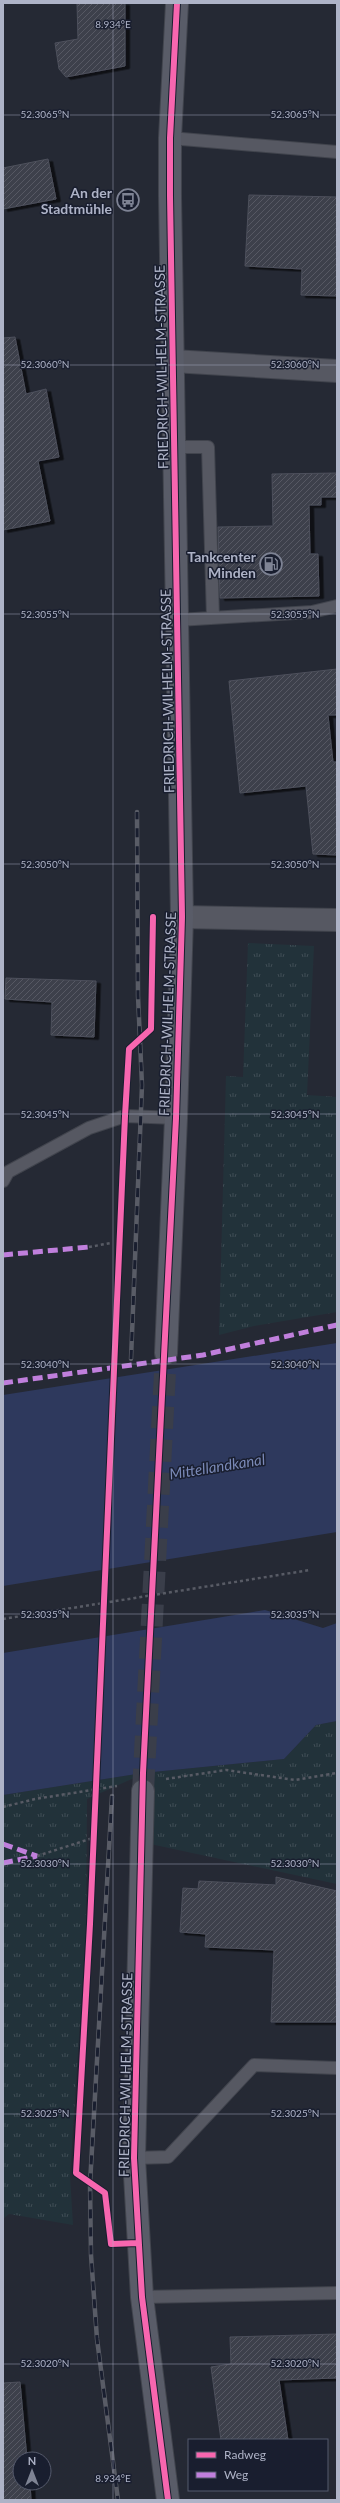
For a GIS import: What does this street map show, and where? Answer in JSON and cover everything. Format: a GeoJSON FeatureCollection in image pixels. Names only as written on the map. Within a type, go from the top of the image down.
{"type":"FeatureCollection","features":[{"type":"Feature","properties":{"kind":"street","name":"FRIEDRICH-WILHELM-STRASSE"},"geometry":{"type":"LineString","coordinates":[[166,1353],[176,1118],[182,917],[170,138],[177,3]]}},
{"type":"Feature","properties":{"kind":"street"},"geometry":{"type":"LineString","coordinates":[[173,360],[336,374]]}},
{"type":"Feature","properties":{"kind":"street"},"geometry":{"type":"LineString","coordinates":[[182,917],[337,920]]}},
{"type":"Feature","properties":{"kind":"street","name":"FRIEDRICH-WILHELM-STRASSE"},"geometry":{"type":"LineString","coordinates":[[143,1792],[134,2158],[142,2297],[168,2500]]}},
{"type":"Feature","properties":{"kind":"lane"},"geometry":{"type":"LineString","coordinates":[[170,138],[337,152]]}},
{"type":"Feature","properties":{"kind":"lane"},"geometry":{"type":"LineString","coordinates":[[175,448],[208,447],[213,618]]}},
{"type":"Feature","properties":{"kind":"lane"},"geometry":{"type":"LineString","coordinates":[[178,620],[312,612],[337,606]]}},
{"type":"Feature","properties":{"kind":"lane"},"geometry":{"type":"LineString","coordinates":[[3,1181],[8,1172],[88,1128],[125,1116],[176,1118]]}},
{"type":"Feature","properties":{"kind":"lane"},"geometry":{"type":"LineString","coordinates":[[134,2158],[168,2157],[254,2065],[337,2068]]}},
{"type":"Feature","properties":{"kind":"lane"},"geometry":{"type":"LineString","coordinates":[[142,2297],[337,2293]]}},
{"type":"Feature","properties":{"kind":"path"},"geometry":{"type":"LineString","coordinates":[[89,1247],[111,1243]]}},
{"type":"Feature","properties":{"kind":"path"},"geometry":{"type":"LineString","coordinates":[[3,1619],[310,1570]]}},
{"type":"Feature","properties":{"kind":"path"},"geometry":{"type":"LineString","coordinates":[[37,1856],[93,1838]]}},
{"type":"Feature","properties":{"kind":"green space"},"geometry":{"type":"Polygon","coordinates":[[[248,943],[314,946],[307,1095],[337,1097],[337,1312],[254,1326],[219,1335],[226,1076],[243,1077],[248,943]]]}},
{"type":"Feature","properties":{"kind":"green space"},"geometry":{"type":"Polygon","coordinates":[[[337,1721],[337,1884],[141,1842],[143,1774],[87,1799],[86,1928],[70,2176],[73,2225],[9,2214],[3,2219],[3,1795],[143,1773],[284,1759],[316,1725],[337,1721]]]}},
{"type":"Feature","properties":{"kind":"water","name":"Mittellandkanal"},"geometry":{"type":"Polygon","coordinates":[[[337,1343],[337,1532],[3,1586],[3,1395],[337,1343]]]}},
{"type":"Feature","properties":{"kind":"water"},"geometry":{"type":"Polygon","coordinates":[[[265,1610],[323,1628],[337,1623],[337,1721],[316,1725],[284,1759],[143,1773],[3,1795],[3,1653],[265,1610]]]}},
{"type":"Feature","properties":{"kind":"building"},"geometry":{"type":"Polygon","coordinates":[[[77,3],[125,3],[125,66],[66,77],[59,69],[55,43],[78,39],[77,3]]]}},
{"type":"Feature","properties":{"kind":"building"},"geometry":{"type":"Polygon","coordinates":[[[48,159],[56,199],[3,209],[3,168],[48,159]]]}},
{"type":"Feature","properties":{"kind":"building"},"geometry":{"type":"Polygon","coordinates":[[[249,195],[337,197],[337,296],[301,295],[302,269],[245,266],[249,195]]]}},
{"type":"Feature","properties":{"kind":"building"},"geometry":{"type":"Polygon","coordinates":[[[15,337],[26,394],[46,389],[59,457],[38,461],[50,521],[3,530],[3,338],[15,337]]]}},
{"type":"Feature","properties":{"kind":"building"},"geometry":{"type":"Polygon","coordinates":[[[337,473],[337,497],[321,497],[321,505],[309,505],[310,554],[318,554],[319,596],[220,598],[218,527],[273,526],[272,474],[337,473]]]}},
{"type":"Feature","properties":{"kind":"building"},"geometry":{"type":"Polygon","coordinates":[[[337,669],[337,715],[328,715],[333,762],[337,762],[337,855],[313,854],[306,786],[240,793],[229,681],[337,669]]]}},
{"type":"Feature","properties":{"kind":"building"},"geometry":{"type":"Polygon","coordinates":[[[6,978],[96,981],[94,1037],[51,1035],[52,1002],[5,999],[6,978]]]}},
{"type":"Feature","properties":{"kind":"building"},"geometry":{"type":"Polygon","coordinates":[[[276,1877],[337,1891],[337,2022],[271,2022],[274,1950],[205,1947],[206,1934],[180,1932],[183,1888],[198,1889],[199,1881],[276,1885],[276,1877]]]}},
{"type":"Feature","properties":{"kind":"building"},"geometry":{"type":"Polygon","coordinates":[[[337,2334],[337,2378],[279,2380],[288,2439],[221,2439],[211,2367],[231,2364],[230,2337],[337,2334]]]}},
{"type":"Feature","properties":{"kind":"building"},"geometry":{"type":"Polygon","coordinates":[[[20,2382],[26,2451],[12,2451],[12,2491],[30,2491],[31,2500],[3,2500],[3,2383],[20,2382]]]}},
{"type":"Feature","properties":{"kind":"tunnel"},"geometry":{"type":"LineString","coordinates":[[143,1791],[166,1353]]}},
{"type":"Feature","properties":{"kind":"railway"},"geometry":{"type":"LineString","coordinates":[[131,1359],[142,1085],[138,996],[137,812]]}},
{"type":"Feature","properties":{"kind":"railway"},"geometry":{"type":"LineString","coordinates":[[112,1796],[90,2184],[91,2255],[97,2339],[118,2500]]}},
{"type":"Feature","properties":{"kind":"marked path"},"geometry":{"type":"LineString","coordinates":[[3,1255],[89,1247]]}},
{"type":"Feature","properties":{"kind":"marked path"},"geometry":{"type":"LineString","coordinates":[[3,1383],[203,1355],[337,1325]]}},
{"type":"Feature","properties":{"kind":"marked path"},"geometry":{"type":"LineString","coordinates":[[3,1844],[37,1856]]}},
{"type":"Feature","properties":{"kind":"marked path"},"geometry":{"type":"LineString","coordinates":[[3,1863],[37,1856]]}},
{"type":"Feature","properties":{"kind":"cycle path"},"geometry":{"type":"LineString","coordinates":[[168,2500],[142,2297],[134,2158],[143,1773],[176,1118],[182,917],[170,196],[170,138],[177,3]]}},
{"type":"Feature","properties":{"kind":"cycle path"},"geometry":{"type":"LineString","coordinates":[[138,2243],[111,2244],[105,2193],[76,2173],[90,1924],[129,1049],[151,1029],[153,917]]}},
{"type":"Feature","properties":{"kind":"place","name":"An der Stadtmühle"},"geometry":{"type":"Point","coordinates":[128,200]}},
{"type":"Feature","properties":{"kind":"place","name":"Tankcenter Minden"},"geometry":{"type":"Point","coordinates":[271,564]}}]}
